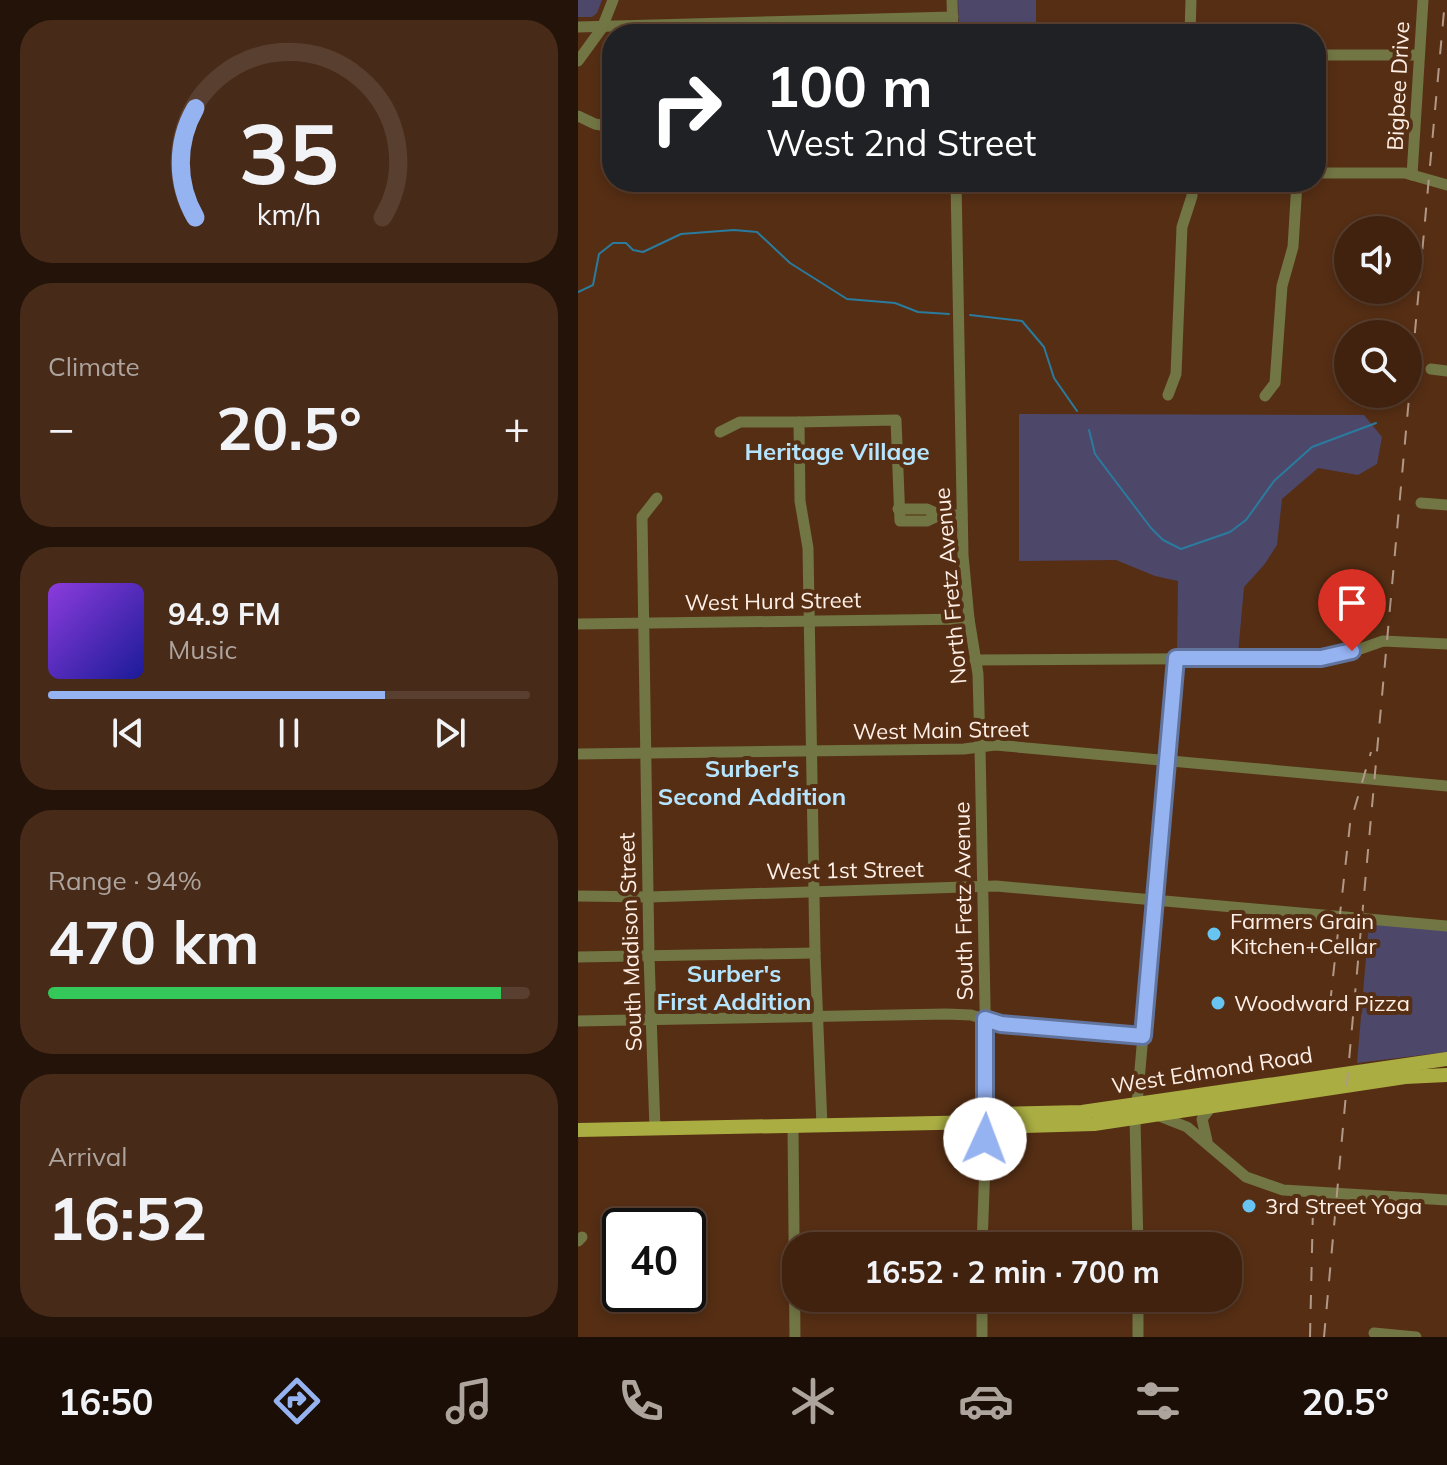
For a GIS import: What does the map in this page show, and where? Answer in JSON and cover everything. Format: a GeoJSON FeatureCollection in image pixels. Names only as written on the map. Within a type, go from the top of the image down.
{"type":"FeatureCollection","features":[{"type":"Feature","properties":{"kind":"main road","name":"West Edmond Road"},"geometry":{"type":"LineString","coordinates":[[578,1130],[986,1122],[995,1114],[1136,1111],[1447,1059]]}},
{"type":"Feature","properties":{"kind":"main road","name":"West Edmond Road"},"geometry":{"type":"LineString","coordinates":[[1136,1111],[1152,1116],[1405,1077],[1447,1075]]}},
{"type":"Feature","properties":{"kind":"street"},"geometry":{"type":"LineString","coordinates":[[604,24],[613,0]]}},
{"type":"Feature","properties":{"kind":"street"},"geometry":{"type":"LineString","coordinates":[[952,0],[953,24]]}},
{"type":"Feature","properties":{"kind":"street"},"geometry":{"type":"LineString","coordinates":[[1190,24],[1191,0]]}},
{"type":"Feature","properties":{"kind":"street","name":"Bigbee Drive"},"geometry":{"type":"LineString","coordinates":[[1412,175],[1423,0]]}},
{"type":"Feature","properties":{"kind":"street"},"geometry":{"type":"LineString","coordinates":[[828,24],[953,17]]}},
{"type":"Feature","properties":{"kind":"street"},"geometry":{"type":"LineString","coordinates":[[882,19],[882,24]]}},
{"type":"Feature","properties":{"kind":"street"},"geometry":{"type":"LineString","coordinates":[[578,27],[602,28]]}},
{"type":"Feature","properties":{"kind":"street"},"geometry":{"type":"LineString","coordinates":[[578,61],[602,28]]}},
{"type":"Feature","properties":{"kind":"street"},"geometry":{"type":"LineString","coordinates":[[1326,55],[1419,55]]}},
{"type":"Feature","properties":{"kind":"street"},"geometry":{"type":"LineString","coordinates":[[578,116],[602,125]]}},
{"type":"Feature","properties":{"kind":"street"},"geometry":{"type":"LineString","coordinates":[[1326,173],[1395,172],[1447,185]]}},
{"type":"Feature","properties":{"kind":"street","name":"North Fretz Avenue"},"geometry":{"type":"LineString","coordinates":[[956,192],[962,515],[980,747]]}},
{"type":"Feature","properties":{"kind":"street"},"geometry":{"type":"LineString","coordinates":[[1168,395],[1176,374],[1182,227],[1192,192]]}},
{"type":"Feature","properties":{"kind":"street"},"geometry":{"type":"LineString","coordinates":[[1265,396],[1275,383],[1282,286],[1293,247],[1296,192]]}},
{"type":"Feature","properties":{"kind":"street"},"geometry":{"type":"LineString","coordinates":[[1431,369],[1447,371]]}},
{"type":"Feature","properties":{"kind":"street"},"geometry":{"type":"LineString","coordinates":[[720,432],[740,422],[896,420],[898,509],[927,509],[940,515],[962,515]]}},
{"type":"Feature","properties":{"kind":"street"},"geometry":{"type":"LineString","coordinates":[[799,422],[800,501],[808,548],[815,953],[822,1126]]}},
{"type":"Feature","properties":{"kind":"street","name":"South Madison Street"},"geometry":{"type":"LineString","coordinates":[[655,1129],[642,517],[657,498]]}},
{"type":"Feature","properties":{"kind":"street"},"geometry":{"type":"LineString","coordinates":[[1421,503],[1447,505]]}},
{"type":"Feature","properties":{"kind":"street","name":"West Hurd Street"},"geometry":{"type":"LineString","coordinates":[[578,624],[969,619]]}},
{"type":"Feature","properties":{"kind":"street"},"geometry":{"type":"LineString","coordinates":[[975,660],[1321,658],[1337,657],[1383,641],[1447,644]]}},
{"type":"Feature","properties":{"kind":"street"},"geometry":{"type":"LineString","coordinates":[[1138,1232],[1136,1111],[1176,658]]}},
{"type":"Feature","properties":{"kind":"street","name":"West Main Street"},"geometry":{"type":"LineString","coordinates":[[578,754],[995,745],[1447,786]]}},
{"type":"Feature","properties":{"kind":"street","name":"South Fretz Avenue"},"geometry":{"type":"LineString","coordinates":[[980,747],[986,1122],[982,1232]]}},
{"type":"Feature","properties":{"kind":"street","name":"West 1st Street"},"geometry":{"type":"LineString","coordinates":[[578,896],[649,897],[983,887],[1447,926]]}},
{"type":"Feature","properties":{"kind":"street"},"geometry":{"type":"LineString","coordinates":[[578,957],[815,953]]}},
{"type":"Feature","properties":{"kind":"street"},"geometry":{"type":"LineString","coordinates":[[578,1021],[946,1014],[971,1015],[1001,1024],[1143,1036]]}},
{"type":"Feature","properties":{"kind":"street"},"geometry":{"type":"LineString","coordinates":[[1209,1145],[1202,1119],[1211,1107]]}},
{"type":"Feature","properties":{"kind":"street"},"geometry":{"type":"LineString","coordinates":[[1152,1116],[1176,1120],[1246,1177],[1283,1190],[1447,1200]]}},
{"type":"Feature","properties":{"kind":"street"},"geometry":{"type":"LineString","coordinates":[[793,1127],[795,1337]]}},
{"type":"Feature","properties":{"kind":"street"},"geometry":{"type":"LineString","coordinates":[[982,1312],[982,1337]]}},
{"type":"Feature","properties":{"kind":"street"},"geometry":{"type":"LineString","coordinates":[[1138,1312],[1138,1337]]}},
{"type":"Feature","properties":{"kind":"street"},"geometry":{"type":"LineString","coordinates":[[1374,1333],[1416,1337]]}},
{"type":"Feature","properties":{"kind":"shaded area"},"geometry":{"type":"Polygon","coordinates":[[[578,0],[602,0],[592,17],[578,17],[578,0]]]}},
{"type":"Feature","properties":{"kind":"shaded area"},"geometry":{"type":"Polygon","coordinates":[[[958,0],[1036,0],[1036,24],[959,24],[958,0]]]}},
{"type":"Feature","properties":{"kind":"shaded area"},"geometry":{"type":"Polygon","coordinates":[[[1019,414],[1364,415],[1382,437],[1377,464],[1358,475],[1318,468],[1282,499],[1277,545],[1244,587],[1238,654],[1177,655],[1178,581],[1155,576],[1116,560],[1019,561],[1019,414]]]}},
{"type":"Feature","properties":{"kind":"shaded area"},"geometry":{"type":"Polygon","coordinates":[[[1369,923],[1447,930],[1447,1052],[1357,1063],[1369,923]]]}},
{"type":"Feature","properties":{"kind":"waterway"},"geometry":{"type":"LineString","coordinates":[[578,292],[593,285],[599,254],[613,243],[626,243],[633,250],[643,252],[681,234],[734,230],[757,232],[790,263],[847,299],[895,303],[918,312],[949,314]]}},
{"type":"Feature","properties":{"kind":"waterway"},"geometry":{"type":"LineString","coordinates":[[970,315],[1022,321],[1044,347],[1054,378],[1077,411]]}},
{"type":"Feature","properties":{"kind":"waterway"},"geometry":{"type":"LineString","coordinates":[[1089,430],[1095,454],[1151,528],[1163,540],[1181,549],[1230,532],[1246,520],[1274,481],[1312,447],[1376,423]]}},
{"type":"Feature","properties":{"kind":"railway"},"geometry":{"type":"LineString","coordinates":[[1324,1337],[1445,0]]}},
{"type":"Feature","properties":{"kind":"railway"},"geometry":{"type":"LineString","coordinates":[[1330,1004],[1350,824],[1371,752]]}},
{"type":"Feature","properties":{"kind":"railway"},"geometry":{"type":"LineString","coordinates":[[1310,1337],[1313,1207]]}},
{"type":"Feature","properties":{"kind":"place","name":"Farmers Grain Kitchen+Cellar"},"geometry":{"type":"Point","coordinates":[1214,934]}},
{"type":"Feature","properties":{"kind":"place","name":"Woodward Pizza"},"geometry":{"type":"Point","coordinates":[1218,1003]}},
{"type":"Feature","properties":{"kind":"place","name":"3rd Street Yoga"},"geometry":{"type":"Point","coordinates":[1249,1206]}},
{"type":"Feature","properties":{"kind":"district","name":"Heritage Village"},"geometry":{"type":"Point","coordinates":[837,452]}},
{"type":"Feature","properties":{"kind":"district","name":"Surber's Second Addition"},"geometry":{"type":"Point","coordinates":[752,783]}},
{"type":"Feature","properties":{"kind":"district","name":"Surber's First Addition"},"geometry":{"type":"Point","coordinates":[734,988]}},
{"type":"Feature","properties":{"kind":"route"},"geometry":{"type":"LineString","coordinates":[[985,1139],[985,1019],[1001,1024],[1143,1036],[1176,658],[1321,658],[1337,657],[1352,651]]}}]}
